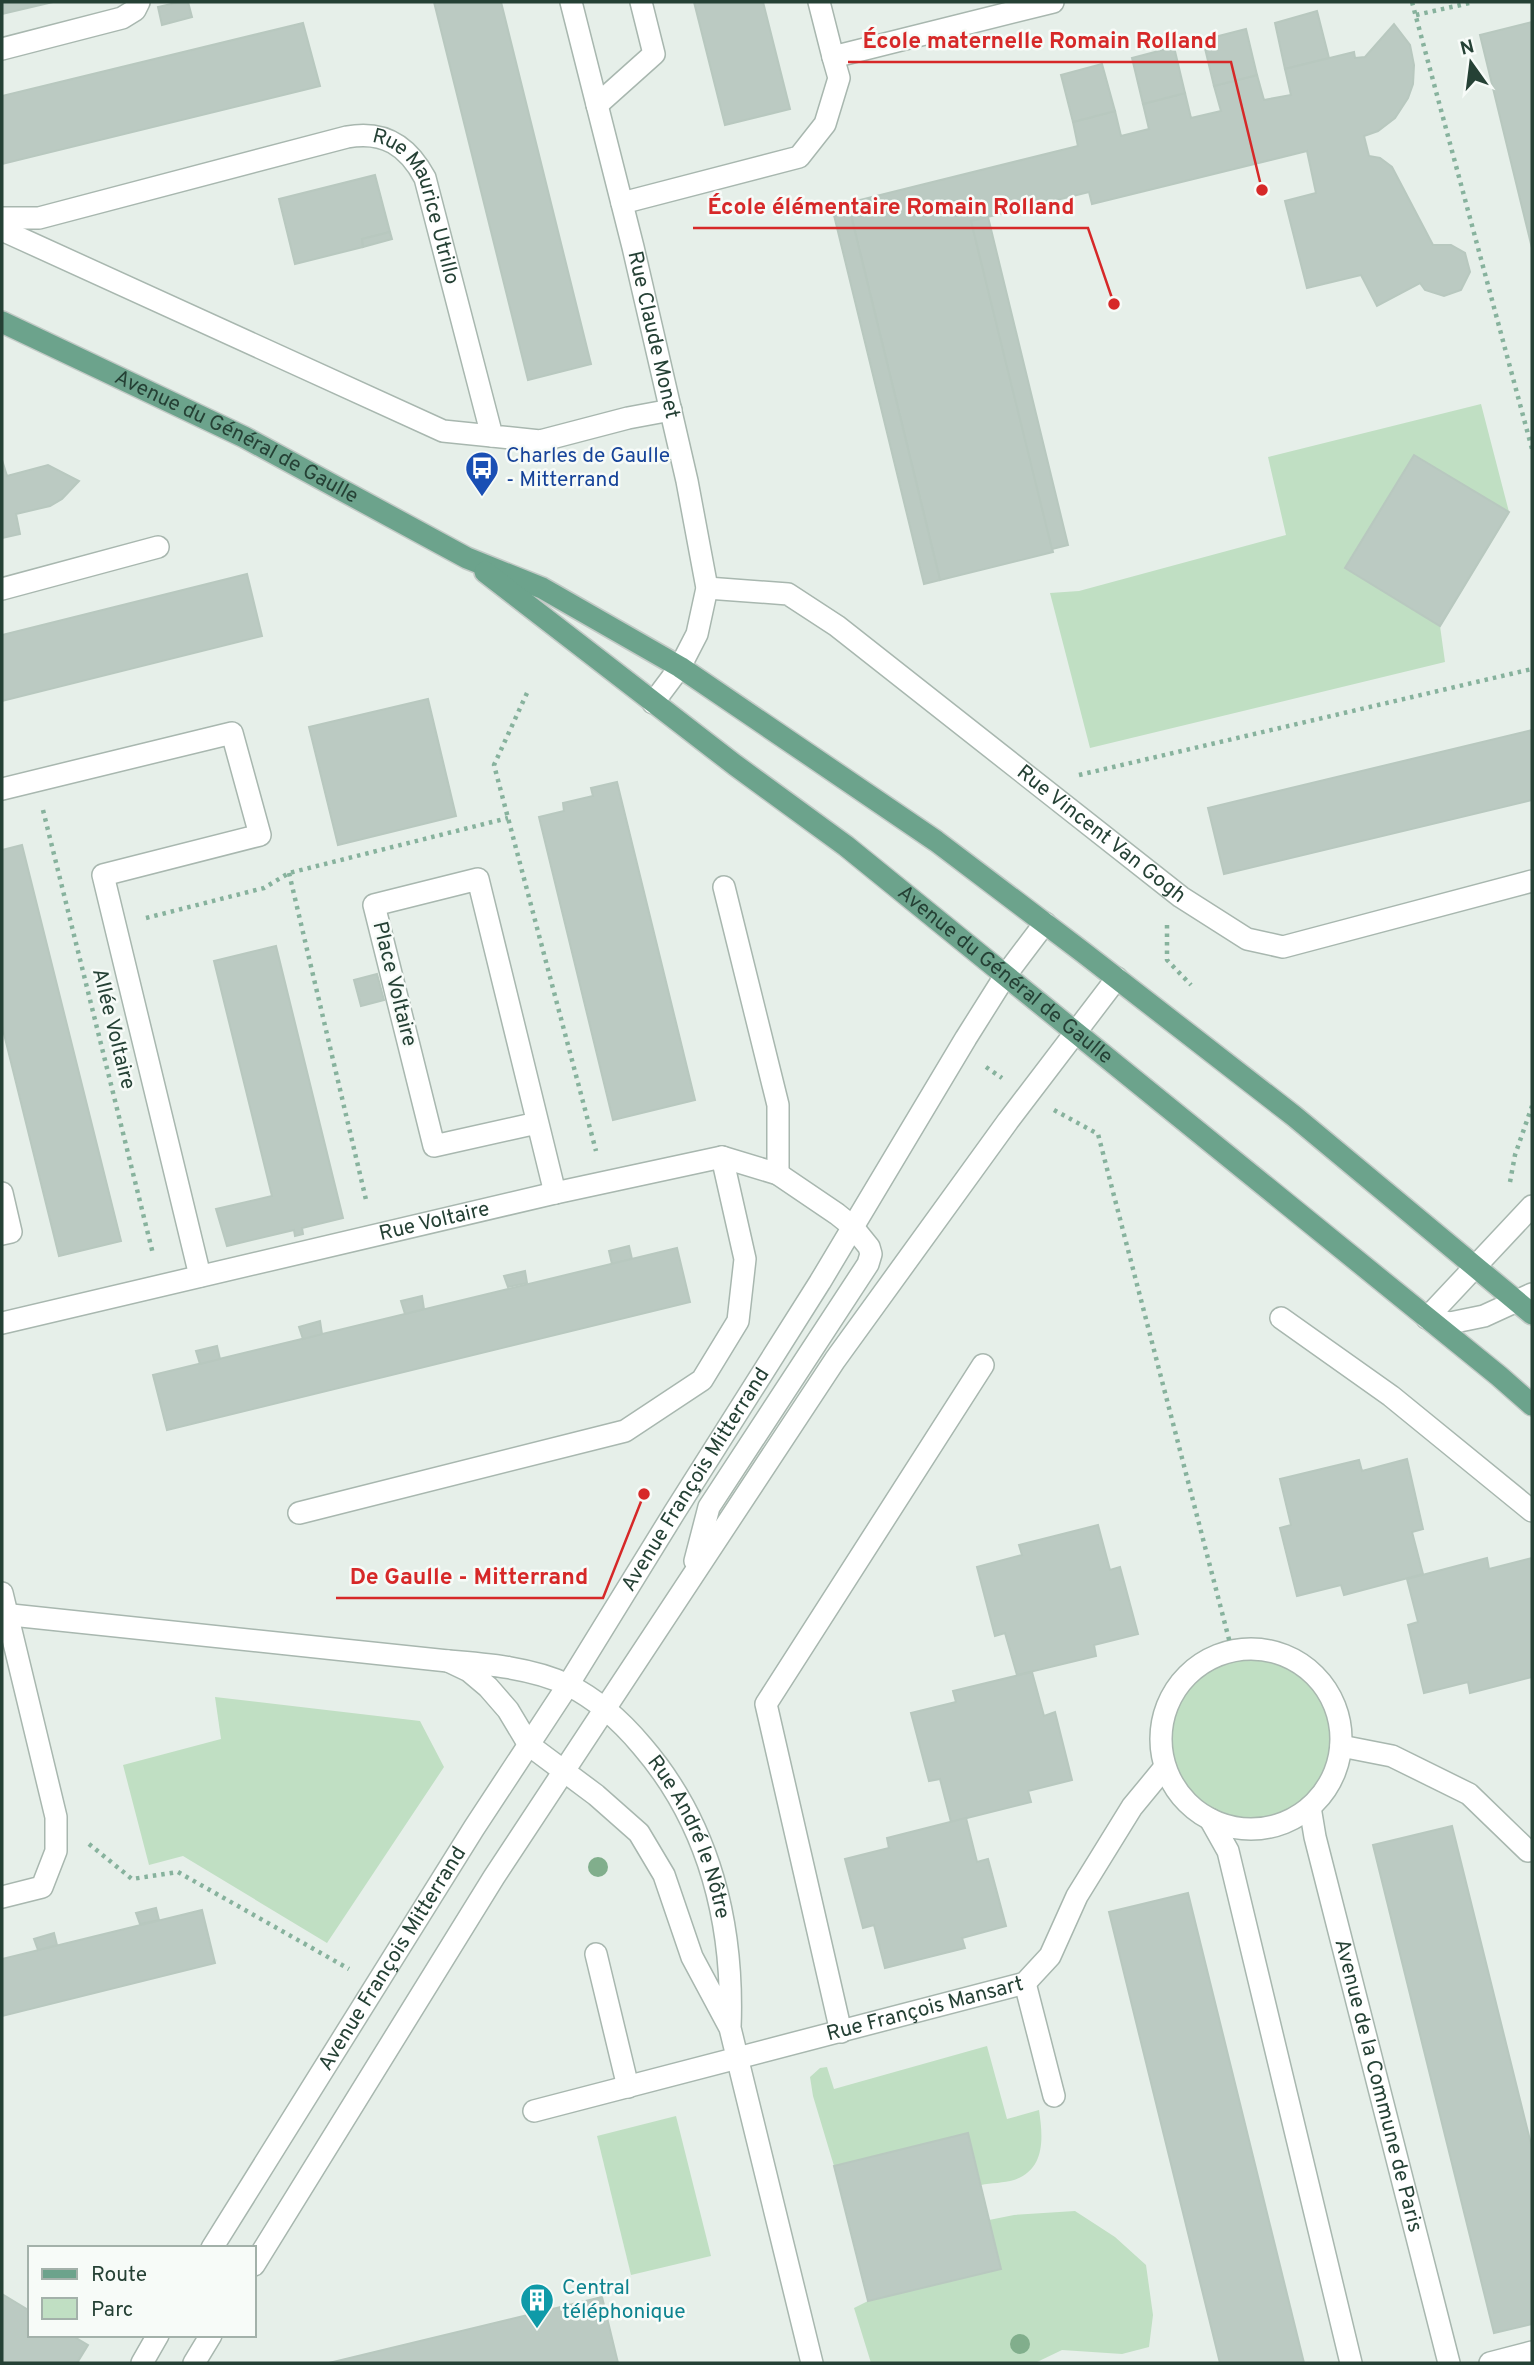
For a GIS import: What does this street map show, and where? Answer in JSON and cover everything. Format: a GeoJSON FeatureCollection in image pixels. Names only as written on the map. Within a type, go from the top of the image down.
{"type":"FeatureCollection","features":[{"type":"Feature","properties":{"kind":"main road","name":"Avenue du Général de Gaulle"},"geometry":{"type":"LineString","coordinates":[[2,322],[244,437],[467,558],[542,587],[680,667],[936,841],[1118,978],[1294,1116],[1474,1266],[1528,1303]]}},
{"type":"Feature","properties":{"kind":"main road","name":"Avenue du Général de Gaulle"},"geometry":{"type":"LineString","coordinates":[[467,558],[653,703],[846,846],[1532,1405]]}},
{"type":"Feature","properties":{"kind":"street"},"geometry":{"type":"LineString","coordinates":[[2,49],[122,18],[135,10],[139,2]]}},
{"type":"Feature","properties":{"kind":"street","name":"Rue Claude Monet"},"geometry":{"type":"LineString","coordinates":[[570,2],[622,203],[671,410],[707,589],[697,635],[680,667],[653,703]]}},
{"type":"Feature","properties":{"kind":"street"},"geometry":{"type":"LineString","coordinates":[[597,105],[654,54],[641,2]]}},
{"type":"Feature","properties":{"kind":"street"},"geometry":{"type":"LineString","coordinates":[[622,203],[799,157],[825,124],[839,78],[819,2]]}},
{"type":"Feature","properties":{"kind":"street"},"geometry":{"type":"LineString","coordinates":[[833,57],[1053,2]]}},
{"type":"Feature","properties":{"kind":"street","name":"Rue Maurice Utrillo"},"geometry":{"type":"LineString","coordinates":[[2,218],[39,218],[347,137],[363,134],[382,137],[410,154],[425,178],[492,436]]}},
{"type":"Feature","properties":{"kind":"street"},"geometry":{"type":"LineString","coordinates":[[2,230],[443,431],[540,441],[628,418],[671,410]]}},
{"type":"Feature","properties":{"kind":"street"},"geometry":{"type":"LineString","coordinates":[[2,589],[158,547]]}},
{"type":"Feature","properties":{"kind":"street","name":"Rue Vincent Van Gogh"},"geometry":{"type":"LineString","coordinates":[[707,589],[788,594],[837,626],[1181,897],[1247,939],[1283,947],[1532,881]]}},
{"type":"Feature","properties":{"kind":"street"},"geometry":{"type":"LineString","coordinates":[[2,789],[232,733],[260,835],[103,875],[200,1276]]}},
{"type":"Feature","properties":{"kind":"street","name":"Place Voltaire"},"geometry":{"type":"LineString","coordinates":[[537,1123],[434,1146],[374,905],[478,879],[555,1193]]}},
{"type":"Feature","properties":{"kind":"street"},"geometry":{"type":"LineString","coordinates":[[724,887],[778,1105],[778,1174]]}},
{"type":"Feature","properties":{"kind":"street","name":"Avenue François Mitterrand"},"geometry":{"type":"LineString","coordinates":[[213,2246],[820,1282],[1005,976],[1045,923]]}},
{"type":"Feature","properties":{"kind":"street","name":"Avenue François Mitterrand"},"geometry":{"type":"LineString","coordinates":[[256,2262],[494,1877],[835,1360],[1074,1032],[1118,978]]}},
{"type":"Feature","properties":{"kind":"street"},"geometry":{"type":"LineString","coordinates":[[299,1513],[625,1431],[702,1380],[738,1321],[745,1259],[722,1157]]}},
{"type":"Feature","properties":{"kind":"street","name":"Rue Voltaire"},"geometry":{"type":"LineString","coordinates":[[2,1323],[555,1193],[722,1157],[778,1174],[852,1226]]}},
{"type":"Feature","properties":{"kind":"street"},"geometry":{"type":"LineString","coordinates":[[2,1193],[11,1232],[2,1234]]}},
{"type":"Feature","properties":{"kind":"street"},"geometry":{"type":"LineString","coordinates":[[1528,1303],[1450,1323],[1427,1318],[1532,1206]]}},
{"type":"Feature","properties":{"kind":"street"},"geometry":{"type":"LineString","coordinates":[[691,1577],[709,1507],[868,1264],[871,1254],[869,1247],[852,1226]]}},
{"type":"Feature","properties":{"kind":"street"},"geometry":{"type":"LineString","coordinates":[[1281,1318],[1391,1396],[1532,1511]]}},
{"type":"Feature","properties":{"kind":"street"},"geometry":{"type":"LineString","coordinates":[[841,2032],[766,1704],[983,1364]]}},
{"type":"Feature","properties":{"kind":"street"},"geometry":{"type":"LineString","coordinates":[[2,1897],[42,1887],[56,1851],[55,1817],[3,1607]]}},
{"type":"Feature","properties":{"kind":"street","name":"Rue André le Nôtre"},"geometry":{"type":"LineString","coordinates":[[3,1607],[516,1671],[568,1685],[605,1709],[631,1733],[679,1795],[700,1837],[709,1864],[728,1949],[732,1984],[730,2028],[812,2363]]}},
{"type":"Feature","properties":{"kind":"street"},"geometry":{"type":"LineString","coordinates":[[1258,1649],[1275,1651],[1307,1668],[1330,1694],[1339,1719],[1341,1746],[1332,1779],[1310,1807],[1295,1817],[1262,1828],[1244,1829],[1210,1819],[1195,1810],[1183,1798],[1165,1767],[1161,1732],[1170,1698],[1192,1671],[1206,1660],[1232,1651],[1258,1649]]}},
{"type":"Feature","properties":{"kind":"street"},"geometry":{"type":"LineString","coordinates":[[449,1661],[469,1671],[488,1687],[508,1710],[529,1745]]}},
{"type":"Feature","properties":{"kind":"street","name":"Rue André le Nôtre"},"geometry":{"type":"LineString","coordinates":[[529,1745],[565,1771],[639,1833],[664,1875],[692,1957],[730,2028]]}},
{"type":"Feature","properties":{"kind":"street"},"geometry":{"type":"LineString","coordinates":[[1341,1746],[1392,1756],[1469,1794],[1531,1855]]}},
{"type":"Feature","properties":{"kind":"street","name":"Rue François Mansart"},"geometry":{"type":"LineString","coordinates":[[534,2112],[1025,1983],[1049,1956],[1077,1896],[1132,1807],[1165,1767]]}},
{"type":"Feature","properties":{"kind":"street","name":"Avenue de la Commune de Paris"},"geometry":{"type":"LineString","coordinates":[[1310,1807],[1315,1837],[1449,2363]]}},
{"type":"Feature","properties":{"kind":"street"},"geometry":{"type":"LineString","coordinates":[[1210,1819],[1228,1851],[1351,2363]]}},
{"type":"Feature","properties":{"kind":"street"},"geometry":{"type":"LineString","coordinates":[[596,1954],[628,2087]]}},
{"type":"Feature","properties":{"kind":"street"},"geometry":{"type":"LineString","coordinates":[[1025,1983],[1054,2096]]}},
{"type":"Feature","properties":{"kind":"street"},"geometry":{"type":"LineString","coordinates":[[142,2363],[157,2337]]}},
{"type":"Feature","properties":{"kind":"street"},"geometry":{"type":"LineString","coordinates":[[194,2363],[210,2337]]}},
{"type":"Feature","properties":{"kind":"street"},"geometry":{"type":"LineString","coordinates":[[1490,2363],[1532,2353]]}},
{"type":"Feature","properties":{"kind":"path"},"geometry":{"type":"LineString","coordinates":[[1412,2],[1532,449]]}},
{"type":"Feature","properties":{"kind":"path"},"geometry":{"type":"LineString","coordinates":[[1416,15],[1474,2]]}},
{"type":"Feature","properties":{"kind":"path"},"geometry":{"type":"LineString","coordinates":[[1040,784],[1532,669]]}},
{"type":"Feature","properties":{"kind":"path"},"geometry":{"type":"LineString","coordinates":[[527,693],[494,765],[604,1182]]}},
{"type":"Feature","properties":{"kind":"path","name":"Allée Voltaire"},"geometry":{"type":"LineString","coordinates":[[35,780],[161,1285]]}},
{"type":"Feature","properties":{"kind":"path"},"geometry":{"type":"LineString","coordinates":[[74,937],[264,888],[289,873],[508,818]]}},
{"type":"Feature","properties":{"kind":"path"},"geometry":{"type":"LineString","coordinates":[[289,873],[375,1235]]}},
{"type":"Feature","properties":{"kind":"path"},"geometry":{"type":"LineString","coordinates":[[1167,922],[1167,960],[1191,985]]}},
{"type":"Feature","properties":{"kind":"path"},"geometry":{"type":"LineString","coordinates":[[1510,1182],[1515,1155],[1532,1106]]}},
{"type":"Feature","properties":{"kind":"path"},"geometry":{"type":"LineString","coordinates":[[1098,1134],[1232,1651]]}},
{"type":"Feature","properties":{"kind":"path"},"geometry":{"type":"LineString","coordinates":[[55,1817],[132,1879],[178,1872],[377,1985]]}},
{"type":"Feature","properties":{"kind":"green space"},"geometry":{"type":"Polygon","coordinates":[[[1481,404],[1509,512],[1440,626],[1445,662],[1090,748],[1050,593],[1079,591],[1286,535],[1268,457],[1481,404]]]}},
{"type":"Feature","properties":{"kind":"green space"},"geometry":{"type":"Polygon","coordinates":[[[1251,1649],[1285,1656],[1315,1675],[1334,1705],[1341,1739],[1334,1773],[1315,1803],[1285,1822],[1251,1829],[1217,1822],[1187,1803],[1168,1773],[1161,1739],[1168,1705],[1187,1675],[1217,1656],[1251,1649]]]}},
{"type":"Feature","properties":{"kind":"green space"},"geometry":{"type":"Polygon","coordinates":[[[215,1697],[420,1721],[444,1767],[327,1943],[183,1856],[149,1865],[123,1765],[221,1739],[215,1697]]]}},
{"type":"Feature","properties":{"kind":"green space"},"geometry":{"type":"Polygon","coordinates":[[[987,2046],[1007,2119],[1039,2110],[1040,2151],[1032,2168],[1024,2175],[1010,2181],[981,2185],[968,2133],[834,2166],[810,2077],[820,2068],[827,2067],[834,2089],[987,2046]]]}},
{"type":"Feature","properties":{"kind":"green space"},"geometry":{"type":"Polygon","coordinates":[[[676,2116],[711,2256],[631,2275],[597,2136],[676,2116]]]}},
{"type":"Feature","properties":{"kind":"green space"},"geometry":{"type":"Polygon","coordinates":[[[1075,2211],[1115,2237],[1146,2265],[1153,2315],[1149,2347],[1122,2354],[1062,2350],[1035,2363],[871,2363],[854,2308],[868,2301],[1000,2269],[989,2220],[1014,2215],[1075,2211]]]}},
{"type":"Feature","properties":{"kind":"building"},"geometry":{"type":"Polygon","coordinates":[[[2,2],[53,2],[2,14],[2,2]]]}},
{"type":"Feature","properties":{"kind":"building"},"geometry":{"type":"Polygon","coordinates":[[[188,2],[192,17],[162,25],[158,7],[188,2]]]}},
{"type":"Feature","properties":{"kind":"building"},"geometry":{"type":"Polygon","coordinates":[[[434,2],[501,2],[591,364],[528,380],[434,2]]]}},
{"type":"Feature","properties":{"kind":"building"},"geometry":{"type":"Polygon","coordinates":[[[694,2],[763,2],[790,109],[725,125],[694,2]]]}},
{"type":"Feature","properties":{"kind":"building"},"geometry":{"type":"Polygon","coordinates":[[[1317,11],[1329,58],[1285,69],[1275,23],[1317,11]]]}},
{"type":"Feature","properties":{"kind":"building"},"geometry":{"type":"Polygon","coordinates":[[[1532,22],[1532,248],[1480,35],[1532,22]]]}},
{"type":"Feature","properties":{"kind":"building"},"geometry":{"type":"Polygon","coordinates":[[[303,23],[320,86],[2,164],[2,96],[303,23]]]}},
{"type":"Feature","properties":{"kind":"building"},"geometry":{"type":"Polygon","coordinates":[[[1394,24],[1410,45],[1414,65],[1413,84],[1408,98],[1395,118],[1378,131],[1364,136],[1369,156],[1380,158],[1392,167],[1433,245],[1451,245],[1465,253],[1470,272],[1461,290],[1444,296],[1425,290],[1420,283],[1377,306],[1361,275],[1307,288],[1285,201],[1316,193],[1307,151],[1092,204],[1089,192],[971,221],[1053,552],[940,580],[848,203],[1078,146],[1073,122],[1115,111],[1121,136],[1149,129],[1143,104],[1185,93],[1191,118],[1221,111],[1214,86],[1257,75],[1264,100],[1291,95],[1285,69],[1354,52],[1355,58],[1365,57],[1394,24]]]}},
{"type":"Feature","properties":{"kind":"building"},"geometry":{"type":"Polygon","coordinates":[[[1246,29],[1257,75],[1214,86],[1203,40],[1246,29]]]}},
{"type":"Feature","properties":{"kind":"building"},"geometry":{"type":"Polygon","coordinates":[[[1174,47],[1185,93],[1143,104],[1132,58],[1174,47]]]}},
{"type":"Feature","properties":{"kind":"building"},"geometry":{"type":"Polygon","coordinates":[[[1102,64],[1115,111],[1073,122],[1061,75],[1102,64]]]}},
{"type":"Feature","properties":{"kind":"building"},"geometry":{"type":"Polygon","coordinates":[[[375,175],[390,232],[362,239],[363,247],[295,264],[279,199],[375,175]]]}},
{"type":"Feature","properties":{"kind":"building"},"geometry":{"type":"Polygon","coordinates":[[[848,203],[940,580],[924,584],[832,207],[848,203]]]}},
{"type":"Feature","properties":{"kind":"building"},"geometry":{"type":"Polygon","coordinates":[[[988,217],[1068,545],[1052,549],[971,221],[988,217]]]}},
{"type":"Feature","properties":{"kind":"building"},"geometry":{"type":"Polygon","coordinates":[[[390,232],[392,239],[363,247],[362,239],[390,232]]]}},
{"type":"Feature","properties":{"kind":"building"},"geometry":{"type":"Polygon","coordinates":[[[1414,455],[1509,512],[1440,626],[1345,568],[1414,455]]]}},
{"type":"Feature","properties":{"kind":"building"},"geometry":{"type":"Polygon","coordinates":[[[2,460],[7,476],[48,465],[79,481],[62,499],[50,506],[16,514],[20,534],[2,538],[2,460]]]}},
{"type":"Feature","properties":{"kind":"building"},"geometry":{"type":"Polygon","coordinates":[[[247,574],[262,636],[2,701],[2,635],[247,574]]]}},
{"type":"Feature","properties":{"kind":"building"},"geometry":{"type":"Polygon","coordinates":[[[428,699],[456,816],[338,845],[309,727],[428,699]]]}},
{"type":"Feature","properties":{"kind":"building"},"geometry":{"type":"Polygon","coordinates":[[[1532,730],[1532,800],[1224,874],[1208,808],[1532,730]]]}},
{"type":"Feature","properties":{"kind":"building"},"geometry":{"type":"Polygon","coordinates":[[[617,782],[695,1100],[613,1120],[539,817],[564,811],[563,803],[593,796],[591,788],[617,782]]]}},
{"type":"Feature","properties":{"kind":"building"},"geometry":{"type":"Polygon","coordinates":[[[22,845],[121,1241],[59,1256],[2,1026],[2,850],[22,845]]]}},
{"type":"Feature","properties":{"kind":"building"},"geometry":{"type":"Polygon","coordinates":[[[276,946],[343,1218],[302,1228],[303,1234],[295,1236],[294,1230],[227,1246],[216,1209],[272,1196],[214,961],[276,946]]]}},
{"type":"Feature","properties":{"kind":"building"},"geometry":{"type":"Polygon","coordinates":[[[377,974],[384,1000],[361,1006],[354,980],[377,974]]]}},
{"type":"Feature","properties":{"kind":"building"},"geometry":{"type":"Polygon","coordinates":[[[629,1246],[632,1259],[612,1264],[609,1251],[629,1246]]]}},
{"type":"Feature","properties":{"kind":"building"},"geometry":{"type":"Polygon","coordinates":[[[677,1248],[690,1302],[167,1430],[153,1375],[677,1248]]]}},
{"type":"Feature","properties":{"kind":"building"},"geometry":{"type":"Polygon","coordinates":[[[525,1271],[527,1283],[508,1287],[504,1276],[525,1271]]]}},
{"type":"Feature","properties":{"kind":"building"},"geometry":{"type":"Polygon","coordinates":[[[422,1296],[424,1309],[405,1314],[401,1301],[422,1296]]]}},
{"type":"Feature","properties":{"kind":"building"},"geometry":{"type":"Polygon","coordinates":[[[320,1321],[322,1334],[303,1339],[299,1327],[320,1321]]]}},
{"type":"Feature","properties":{"kind":"building"},"geometry":{"type":"Polygon","coordinates":[[[217,1346],[220,1359],[200,1364],[196,1351],[217,1346]]]}},
{"type":"Feature","properties":{"kind":"building"},"geometry":{"type":"Polygon","coordinates":[[[1407,1459],[1423,1529],[1412,1532],[1423,1574],[1344,1595],[1341,1585],[1297,1596],[1280,1528],[1291,1525],[1280,1479],[1359,1460],[1362,1471],[1407,1459]]]}},
{"type":"Feature","properties":{"kind":"building"},"geometry":{"type":"Polygon","coordinates":[[[1098,1525],[1110,1570],[1120,1567],[1138,1634],[1094,1645],[1096,1656],[1017,1675],[1005,1633],[995,1636],[977,1567],[1022,1555],[1019,1545],[1098,1525]]]}},
{"type":"Feature","properties":{"kind":"building"},"geometry":{"type":"Polygon","coordinates":[[[1487,1558],[1489,1569],[1532,1558],[1532,1677],[1470,1693],[1468,1682],[1424,1693],[1408,1625],[1418,1622],[1407,1579],[1487,1558]]]}},
{"type":"Feature","properties":{"kind":"building"},"geometry":{"type":"Polygon","coordinates":[[[1032,1672],[1044,1716],[1055,1712],[1072,1780],[1028,1791],[1031,1802],[951,1822],[940,1779],[929,1781],[911,1713],[956,1702],[953,1691],[1032,1672]]]}},
{"type":"Feature","properties":{"kind":"building"},"geometry":{"type":"Polygon","coordinates":[[[966,1818],[977,1862],[988,1859],[1006,1926],[962,1938],[965,1948],[885,1968],[874,1925],[863,1928],[845,1859],[889,1848],[887,1838],[966,1818]]]}},
{"type":"Feature","properties":{"kind":"building"},"geometry":{"type":"Polygon","coordinates":[[[1452,1826],[1532,2148],[1532,2324],[1494,2333],[1373,1845],[1452,1826]]]}},
{"type":"Feature","properties":{"kind":"building"},"geometry":{"type":"Polygon","coordinates":[[[1188,1893],[1304,2363],[1220,2363],[1109,1912],[1188,1893]]]}},
{"type":"Feature","properties":{"kind":"building"},"geometry":{"type":"Polygon","coordinates":[[[156,1908],[159,1920],[140,1924],[136,1913],[156,1908]]]}},
{"type":"Feature","properties":{"kind":"building"},"geometry":{"type":"Polygon","coordinates":[[[202,1910],[215,1963],[2,2016],[2,1959],[202,1910]]]}},
{"type":"Feature","properties":{"kind":"building"},"geometry":{"type":"Polygon","coordinates":[[[54,1933],[57,1945],[38,1950],[34,1939],[54,1933]]]}},
{"type":"Feature","properties":{"kind":"building"},"geometry":{"type":"Polygon","coordinates":[[[968,2133],[1001,2269],[868,2301],[834,2166],[968,2133]]]}},
{"type":"Feature","properties":{"kind":"building"},"geometry":{"type":"Polygon","coordinates":[[[2,2294],[28,2310],[28,2337],[74,2337],[88,2345],[77,2363],[2,2363],[2,2294]]]}},
{"type":"Feature","properties":{"kind":"building","name":"Central téléphonique"},"geometry":{"type":"Polygon","coordinates":[[[602,2297],[618,2363],[329,2363],[602,2297]]]}},
{"type":"Feature","properties":{"kind":"place","name":"École maternelle Romain Rolland"},"geometry":{"type":"Point","coordinates":[1262,190]}},
{"type":"Feature","properties":{"kind":"place","name":"École élémentaire Romain Rolland"},"geometry":{"type":"Point","coordinates":[1114,304]}},
{"type":"Feature","properties":{"kind":"place","name":"Charles de Gaulle - Mitterrand"},"geometry":{"type":"Point","coordinates":[482,498]}},
{"type":"Feature","properties":{"kind":"place","name":"De Gaulle - Mitterrand"},"geometry":{"type":"Point","coordinates":[644,1494]}},
{"type":"Feature","properties":{"kind":"place","name":"Central téléphonique"},"geometry":{"type":"Point","coordinates":[537,2330]}}]}
